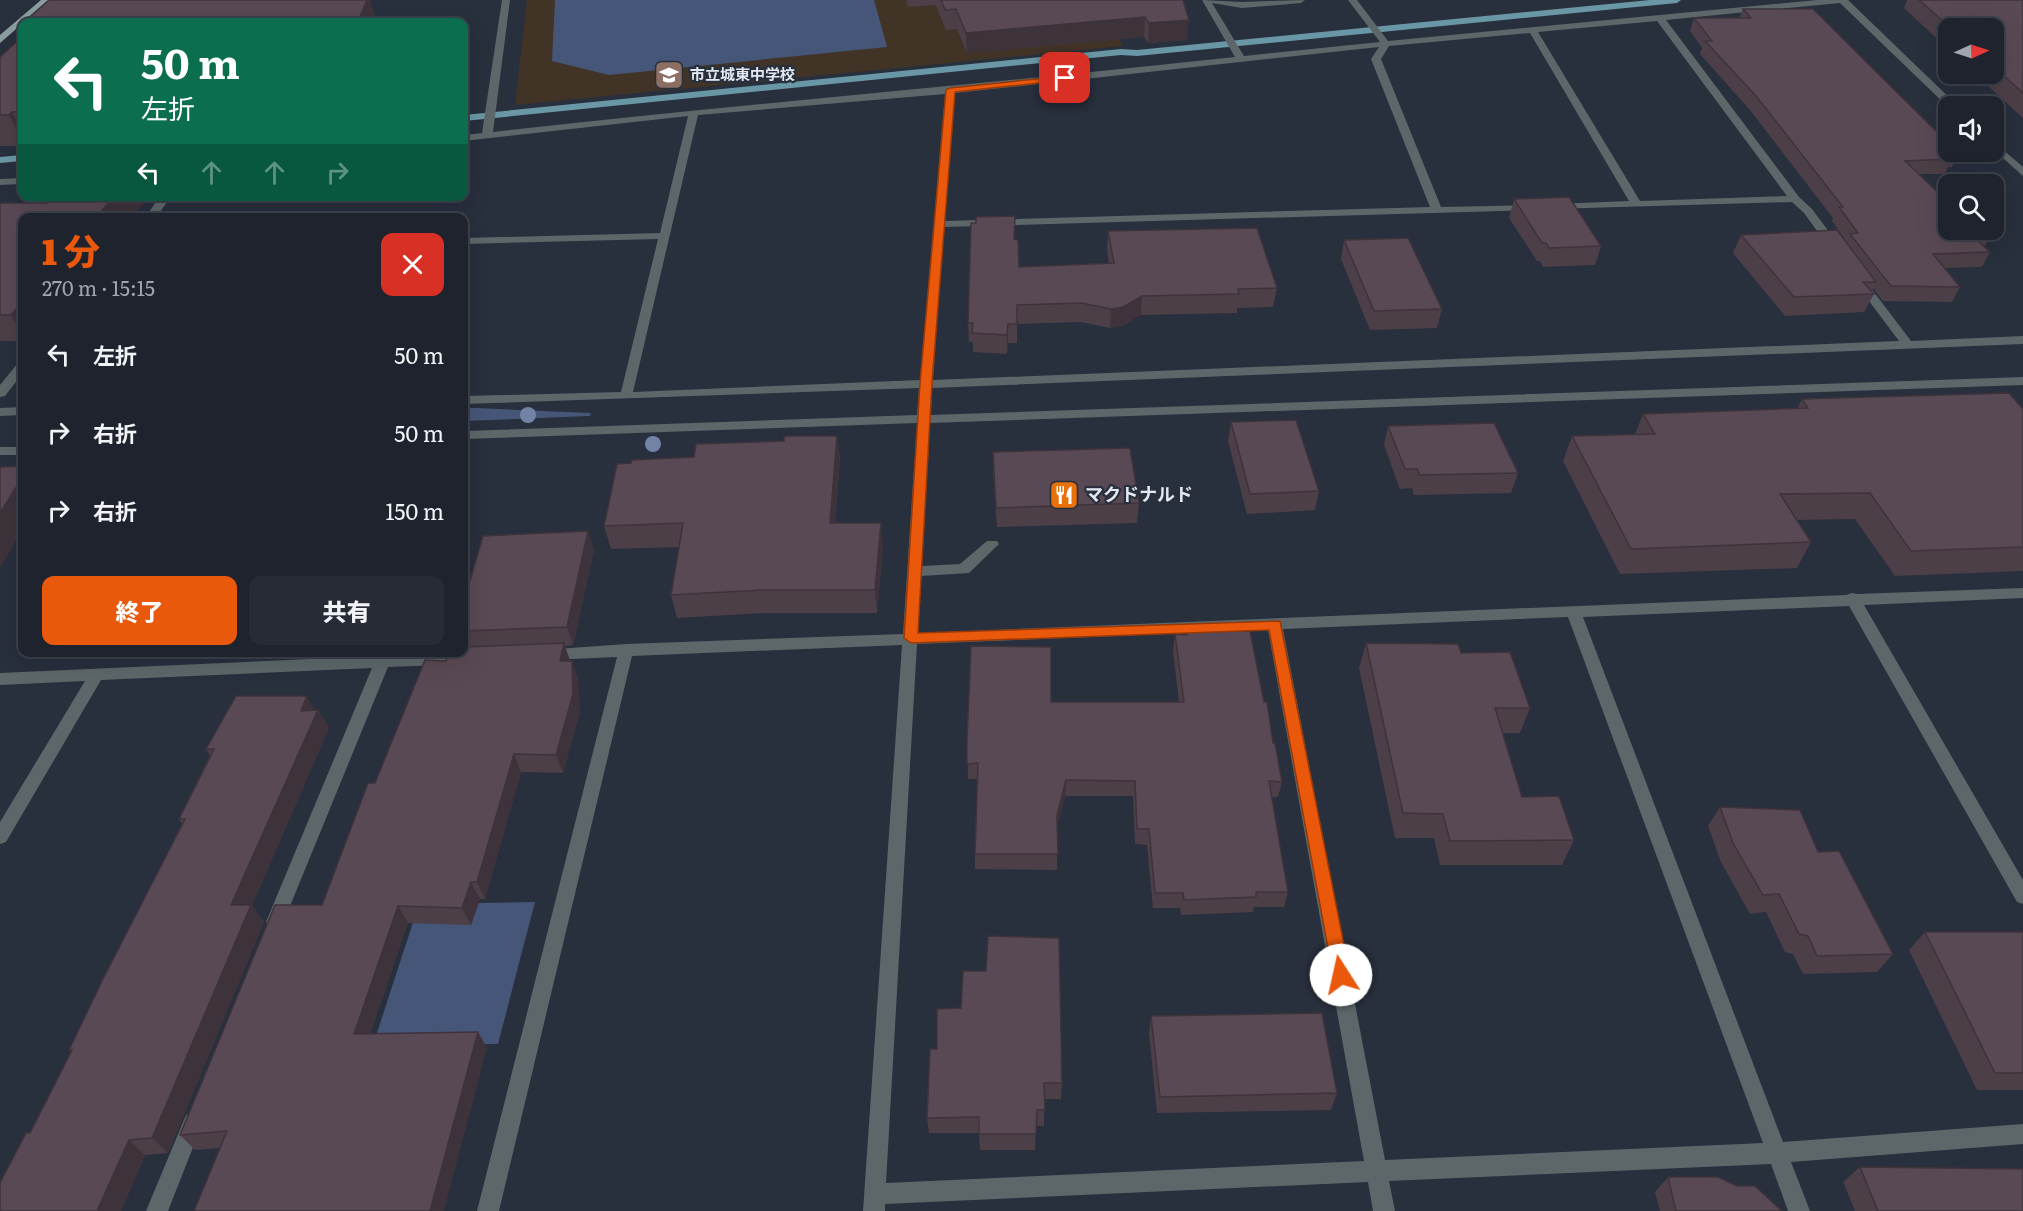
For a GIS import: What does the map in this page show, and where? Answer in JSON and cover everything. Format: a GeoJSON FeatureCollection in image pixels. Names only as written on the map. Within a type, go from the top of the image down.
{"type":"FeatureCollection","features":[{"type":"Feature","properties":{"kind":"main road"},"geometry":{"type":"LineString","coordinates":[[25,18],[46,0]]}},
{"type":"Feature","properties":{"kind":"main road"},"geometry":{"type":"LineString","coordinates":[[0,40],[18,24]]}},
{"type":"Feature","properties":{"kind":"street"},"geometry":{"type":"LineString","coordinates":[[488,136],[506,0]]}},
{"type":"Feature","properties":{"kind":"street"},"geometry":{"type":"LineString","coordinates":[[1206,0],[1241,59]]}},
{"type":"Feature","properties":{"kind":"street"},"geometry":{"type":"LineString","coordinates":[[1211,0],[1242,5],[1301,0]]}},
{"type":"Feature","properties":{"kind":"street"},"geometry":{"type":"LineString","coordinates":[[1352,0],[1386,44]]}},
{"type":"Feature","properties":{"kind":"street"},"geometry":{"type":"LineString","coordinates":[[468,138],[694,112],[950,90],[1386,44],[1843,0],[1943,96]]}},
{"type":"Feature","properties":{"kind":"street"},"geometry":{"type":"LineString","coordinates":[[1713,2],[1724,11]]}},
{"type":"Feature","properties":{"kind":"street"},"geometry":{"type":"LineString","coordinates":[[1660,18],[1796,199],[1808,211],[1906,344]]}},
{"type":"Feature","properties":{"kind":"street"},"geometry":{"type":"LineString","coordinates":[[1533,31],[1637,205]]}},
{"type":"Feature","properties":{"kind":"street"},"geometry":{"type":"LineString","coordinates":[[1386,44],[1376,59],[1437,211]]}},
{"type":"Feature","properties":{"kind":"street"},"geometry":{"type":"LineString","coordinates":[[950,90],[926,383],[874,1203],[1377,1171],[1778,1153],[2023,1134]]}},
{"type":"Feature","properties":{"kind":"street"},"geometry":{"type":"LineString","coordinates":[[627,396],[694,112]]}},
{"type":"Feature","properties":{"kind":"street"},"geometry":{"type":"LineString","coordinates":[[2004,155],[2023,173]]}},
{"type":"Feature","properties":{"kind":"street"},"geometry":{"type":"LineString","coordinates":[[0,182],[18,181]]}},
{"type":"Feature","properties":{"kind":"street"},"geometry":{"type":"LineString","coordinates":[[940,224],[1796,199]]}},
{"type":"Feature","properties":{"kind":"street"},"geometry":{"type":"LineString","coordinates":[[468,242],[663,236]]}},
{"type":"Feature","properties":{"kind":"street"},"geometry":{"type":"LineString","coordinates":[[468,400],[627,396],[2023,340]]}},
{"type":"Feature","properties":{"kind":"street"},"geometry":{"type":"LineString","coordinates":[[0,393],[18,371]]}},
{"type":"Feature","properties":{"kind":"street"},"geometry":{"type":"LineString","coordinates":[[468,435],[2023,381]]}},
{"type":"Feature","properties":{"kind":"street"},"geometry":{"type":"LineString","coordinates":[[1978,382],[1990,397]]}},
{"type":"Feature","properties":{"kind":"street"},"geometry":{"type":"LineString","coordinates":[[0,411],[18,411]]}},
{"type":"Feature","properties":{"kind":"street"},"geometry":{"type":"LineString","coordinates":[[0,452],[18,451]]}},
{"type":"Feature","properties":{"kind":"street"},"geometry":{"type":"LineString","coordinates":[[914,571],[964,569],[992,544]]}},
{"type":"Feature","properties":{"kind":"street"},"geometry":{"type":"LineString","coordinates":[[533,655],[1275,625],[1852,598],[2023,593]]}},
{"type":"Feature","properties":{"kind":"street"},"geometry":{"type":"LineString","coordinates":[[1852,598],[2023,896]]}},
{"type":"Feature","properties":{"kind":"street"},"geometry":{"type":"LineString","coordinates":[[1573,611],[1799,1211]]}},
{"type":"Feature","properties":{"kind":"street"},"geometry":{"type":"LineString","coordinates":[[1275,625],[1384,1211]]}},
{"type":"Feature","properties":{"kind":"street"},"geometry":{"type":"LineString","coordinates":[[488,1211],[626,650]]}},
{"type":"Feature","properties":{"kind":"street"},"geometry":{"type":"LineString","coordinates":[[0,679],[486,657]]}},
{"type":"Feature","properties":{"kind":"street"},"geometry":{"type":"LineString","coordinates":[[269,936],[382,662]]}},
{"type":"Feature","properties":{"kind":"street"},"geometry":{"type":"LineString","coordinates":[[0,837],[97,674]]}},
{"type":"Feature","properties":{"kind":"street"},"geometry":{"type":"LineString","coordinates":[[157,1211],[202,1101]]}},
{"type":"Feature","properties":{"kind":"shaded area","name":"市立城東中学校"},"geometry":{"type":"Polygon","coordinates":[[[527,0],[1098,0],[1123,46],[515,105],[527,0]]]}},
{"type":"Feature","properties":{"kind":"shaded area"},"geometry":{"type":"Polygon","coordinates":[[[555,0],[874,0],[887,47],[609,75],[552,61],[555,0]]]}},
{"type":"Feature","properties":{"kind":"shaded area"},"geometry":{"type":"Polygon","coordinates":[[[468,408],[591,413],[590,416],[468,421],[468,408]]]}},
{"type":"Feature","properties":{"kind":"shaded area"},"geometry":{"type":"Polygon","coordinates":[[[535,902],[498,1044],[373,1045],[419,904],[535,902]]]}},
{"type":"Feature","properties":{"kind":"building"},"geometry":{"type":"Polygon","coordinates":[[[49,0],[367,0],[360,18],[29,18],[49,0]]]}},
{"type":"Feature","properties":{"kind":"building"},"geometry":{"type":"Polygon","coordinates":[[[941,0],[1183,0],[1189,20],[1149,23],[1145,17],[966,33],[956,9],[945,10],[941,0]]]}},
{"type":"Feature","properties":{"kind":"building"},"geometry":{"type":"Polygon","coordinates":[[[1919,0],[2023,0],[2023,93],[2004,76],[2004,18],[1940,18],[1919,0]]]}},
{"type":"Feature","properties":{"kind":"building"},"geometry":{"type":"Polygon","coordinates":[[[1743,9],[1813,9],[1938,133],[1938,160],[1905,161],[1938,192],[1938,240],[1977,240],[1990,252],[1933,254],[1960,287],[1891,286],[1850,234],[1858,233],[1839,207],[1843,207],[1756,96],[1705,41],[1712,41],[1694,18],[1751,18],[1743,9]]]}},
{"type":"Feature","properties":{"kind":"building"},"geometry":{"type":"Polygon","coordinates":[[[18,41],[18,112],[12,112],[9,115],[0,115],[0,57],[18,41]]]}},
{"type":"Feature","properties":{"kind":"building"},"geometry":{"type":"Polygon","coordinates":[[[1569,197],[1601,246],[1549,248],[1546,243],[1542,243],[1514,199],[1569,197]]]}},
{"type":"Feature","properties":{"kind":"building"},"geometry":{"type":"Polygon","coordinates":[[[49,201],[110,201],[100,213],[18,213],[18,307],[11,315],[0,315],[0,203],[47,203],[49,201]]]}},
{"type":"Feature","properties":{"kind":"building"},"geometry":{"type":"Polygon","coordinates":[[[1015,216],[1014,239],[1018,240],[1019,267],[1114,263],[1108,231],[1257,228],[1277,288],[1238,289],[1239,294],[1142,296],[1123,307],[1111,309],[1082,303],[1017,305],[1017,324],[1008,324],[1007,335],[972,333],[973,323],[968,323],[971,223],[976,223],[976,217],[1015,216]]]}},
{"type":"Feature","properties":{"kind":"building"},"geometry":{"type":"Polygon","coordinates":[[[1837,230],[1876,282],[1863,282],[1874,294],[1794,297],[1741,235],[1837,230]]]}},
{"type":"Feature","properties":{"kind":"building"},"geometry":{"type":"Polygon","coordinates":[[[1408,238],[1442,309],[1374,311],[1344,240],[1408,238]]]}},
{"type":"Feature","properties":{"kind":"building"},"geometry":{"type":"Polygon","coordinates":[[[2009,393],[2023,409],[2023,547],[1911,551],[1870,493],[1780,494],[1811,542],[1631,549],[1572,436],[1655,434],[1643,414],[1808,408],[1802,399],[2009,393]]]}},
{"type":"Feature","properties":{"kind":"building"},"geometry":{"type":"Polygon","coordinates":[[[1296,420],[1319,491],[1250,494],[1231,422],[1296,420]]]}},
{"type":"Feature","properties":{"kind":"building"},"geometry":{"type":"Polygon","coordinates":[[[1494,423],[1518,473],[1420,475],[1417,469],[1405,469],[1388,426],[1494,423]]]}},
{"type":"Feature","properties":{"kind":"building"},"geometry":{"type":"Polygon","coordinates":[[[837,436],[830,523],[881,523],[875,590],[762,590],[671,595],[683,523],[604,526],[617,464],[631,463],[632,460],[694,457],[696,444],[784,441],[784,437],[837,436]]]}},
{"type":"Feature","properties":{"kind":"building","name":"マクドナルド"},"geometry":{"type":"Polygon","coordinates":[[[1130,448],[1139,503],[996,508],[993,452],[1130,448]]]}},
{"type":"Feature","properties":{"kind":"building"},"geometry":{"type":"Polygon","coordinates":[[[18,466],[18,484],[0,513],[0,467],[18,466]]]}},
{"type":"Feature","properties":{"kind":"building"},"geometry":{"type":"Polygon","coordinates":[[[588,531],[567,627],[468,631],[468,587],[483,536],[588,531]]]}},
{"type":"Feature","properties":{"kind":"building"},"geometry":{"type":"Polygon","coordinates":[[[1250,631],[1264,702],[1267,702],[1282,782],[1269,781],[1288,892],[1256,892],[1256,897],[1184,900],[1183,893],[1155,893],[1149,829],[1137,829],[1135,781],[1066,780],[1057,815],[1058,854],[975,854],[978,763],[967,764],[971,646],[1051,647],[1051,702],[1184,702],[1175,634],[1250,631]]]}},
{"type":"Feature","properties":{"kind":"building"},"geometry":{"type":"Polygon","coordinates":[[[564,643],[560,661],[572,661],[573,694],[556,755],[514,754],[477,882],[471,882],[462,908],[398,906],[354,1034],[478,1032],[430,1211],[194,1211],[227,1131],[180,1135],[275,905],[322,905],[368,783],[375,783],[425,660],[446,661],[447,657],[468,657],[468,647],[564,643]]]}},
{"type":"Feature","properties":{"kind":"building"},"geometry":{"type":"Polygon","coordinates":[[[1366,643],[1458,644],[1461,653],[1510,652],[1530,708],[1495,708],[1522,797],[1559,796],[1574,840],[1450,841],[1443,814],[1403,813],[1366,643]]]}},
{"type":"Feature","properties":{"kind":"building"},"geometry":{"type":"Polygon","coordinates":[[[236,696],[307,696],[301,711],[318,710],[231,905],[251,905],[152,1138],[129,1140],[97,1211],[0,1211],[0,1183],[26,1133],[30,1133],[72,1050],[69,1050],[103,979],[185,819],[179,819],[214,749],[206,749],[236,696]]]}},
{"type":"Feature","properties":{"kind":"building"},"geometry":{"type":"Polygon","coordinates":[[[1720,807],[1800,810],[1818,852],[1839,851],[1893,954],[1817,956],[1808,936],[1799,934],[1779,894],[1763,895],[1733,843],[1720,807]]]}},
{"type":"Feature","properties":{"kind":"building"},"geometry":{"type":"Polygon","coordinates":[[[1925,932],[2023,932],[2023,1073],[1995,1073],[1925,932]]]}},
{"type":"Feature","properties":{"kind":"building"},"geometry":{"type":"Polygon","coordinates":[[[988,936],[1059,938],[1062,1083],[1044,1083],[1045,1110],[1037,1110],[1036,1134],[979,1134],[979,1117],[927,1118],[930,1049],[937,1049],[937,1009],[961,1008],[963,971],[986,971],[988,936]]]}},
{"type":"Feature","properties":{"kind":"building"},"geometry":{"type":"Polygon","coordinates":[[[1322,1013],[1337,1093],[1160,1097],[1151,1016],[1322,1013]]]}},
{"type":"Feature","properties":{"kind":"building"},"geometry":{"type":"Polygon","coordinates":[[[1860,1167],[2023,1169],[2023,1211],[1878,1211],[1860,1167]]]}},
{"type":"Feature","properties":{"kind":"building"},"geometry":{"type":"Polygon","coordinates":[[[1668,1177],[1718,1177],[1737,1186],[1755,1186],[1782,1211],[1676,1211],[1668,1177]]]}},
{"type":"Feature","properties":{"kind":"waterway"},"geometry":{"type":"LineString","coordinates":[[468,118],[1121,52],[1137,53],[1677,0]]}},
{"type":"Feature","properties":{"kind":"waterway"},"geometry":{"type":"LineString","coordinates":[[0,160],[18,158]]}},
{"type":"Feature","properties":{"kind":"place","name":"市立城東中学校"},"geometry":{"type":"Point","coordinates":[669,75]}},
{"type":"Feature","properties":{"kind":"place","name":"マクドナルド"},"geometry":{"type":"Point","coordinates":[1064,495]}},
{"type":"Feature","properties":{"kind":"route"},"geometry":{"type":"LineString","coordinates":[[1065,78],[950,90],[926,383],[911,638],[1275,625],[1341,975]]}}]}
